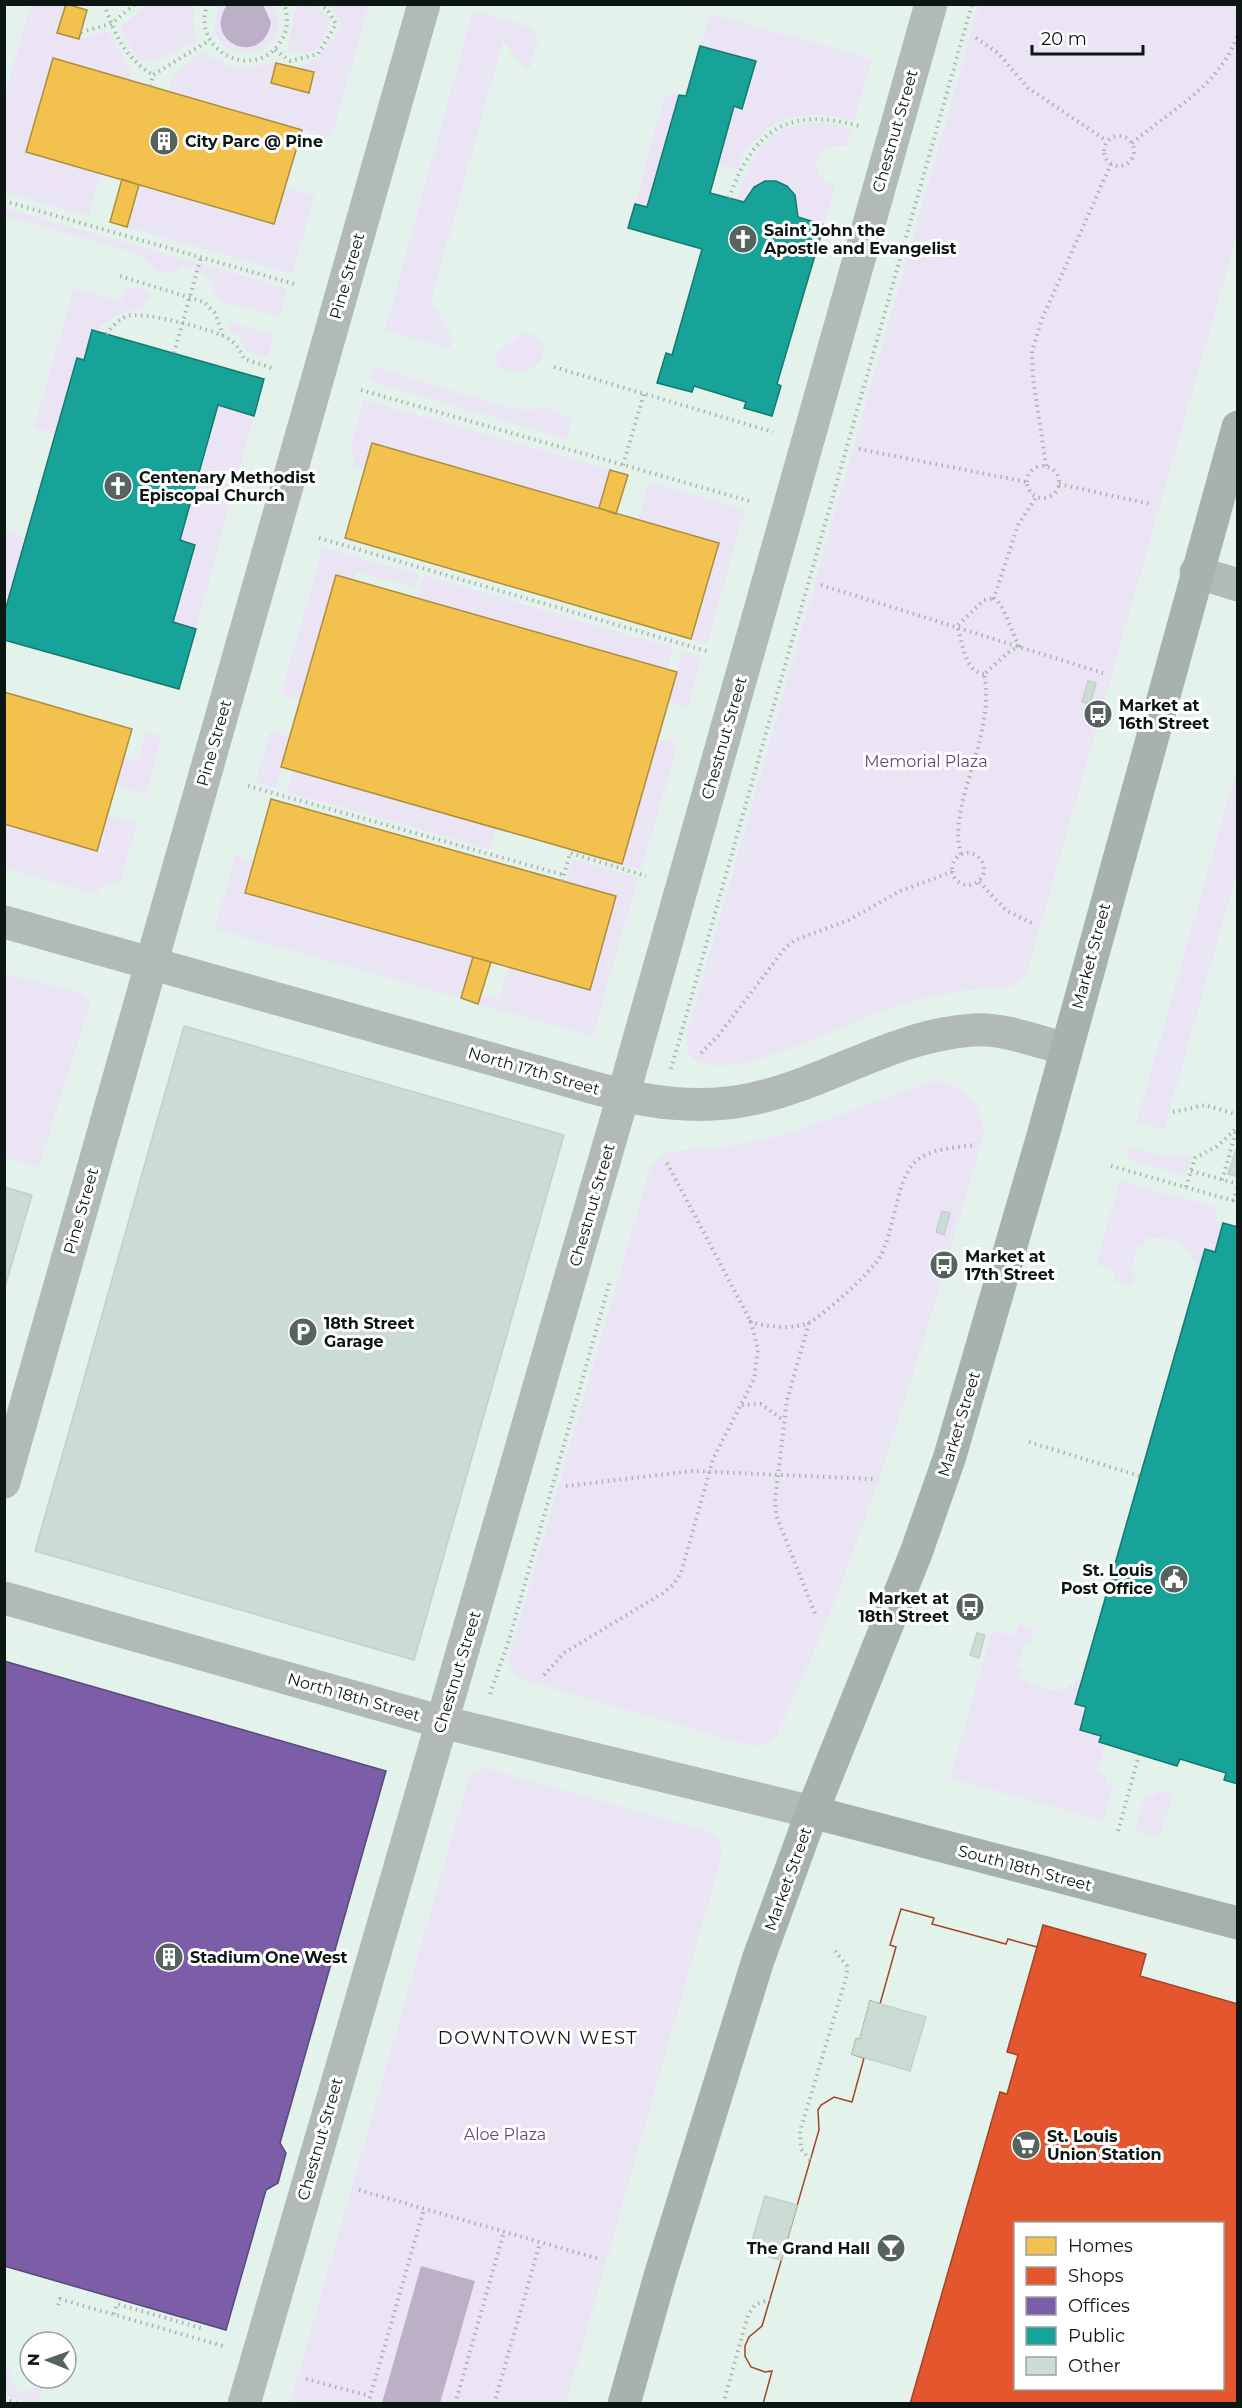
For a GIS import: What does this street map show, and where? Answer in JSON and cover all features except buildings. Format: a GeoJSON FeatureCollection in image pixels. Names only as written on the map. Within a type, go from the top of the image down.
{"type":"FeatureCollection","features":[{"type":"Feature","properties":{"kind":"main road","name":"Market Street"},"geometry":{"type":"LineString","coordinates":[[624,2403],[660,2276],[758,1960],[812,1812],[916,1553],[950,1456],[1066,1049],[1196,572],[1238,427]]}},
{"type":"Feature","properties":{"kind":"main road","name":"South 18th Street"},"geometry":{"type":"LineString","coordinates":[[812,1812],[1238,1923]]}},
{"type":"Feature","properties":{"kind":"street","name":"Pine Street"},"geometry":{"type":"LineString","coordinates":[[4,1482],[424,4]]}},
{"type":"Feature","properties":{"kind":"street","name":"Chestnut Street"},"geometry":{"type":"LineString","coordinates":[[244,2403],[623,1096],[931,4]]}},
{"type":"Feature","properties":{"kind":"street"},"geometry":{"type":"LineString","coordinates":[[1196,572],[1238,585]]}},
{"type":"Feature","properties":{"kind":"street","name":"North 17th Street"},"geometry":{"type":"LineString","coordinates":[[4,922],[623,1096],[689,1106],[753,1099],[923,1038],[975,1030],[1003,1033],[1066,1049]]}},
{"type":"Feature","properties":{"kind":"street","name":"North 18th Street"},"geometry":{"type":"LineString","coordinates":[[4,1598],[442,1722],[812,1812]]}},
{"type":"Feature","properties":{"kind":"path"},"geometry":{"type":"LineString","coordinates":[[104,4],[111,24],[134,63],[153,75]]}},
{"type":"Feature","properties":{"kind":"path"},"geometry":{"type":"LineString","coordinates":[[81,32],[111,24],[135,4]]}},
{"type":"Feature","properties":{"kind":"path"},"geometry":{"type":"LineString","coordinates":[[208,4],[204,22],[210,40],[224,55],[237,60],[257,60],[275,50],[288,26],[284,4]]}},
{"type":"Feature","properties":{"kind":"path"},"geometry":{"type":"LineString","coordinates":[[275,50],[290,61],[318,54],[336,24],[327,9],[318,4]]}},
{"type":"Feature","properties":{"kind":"path"},"geometry":{"type":"LineString","coordinates":[[682,1030],[972,4]]}},
{"type":"Feature","properties":{"kind":"path"},"geometry":{"type":"LineString","coordinates":[[1132,143],[1202,88],[1226,62],[1238,34]]}},
{"type":"Feature","properties":{"kind":"path"},"geometry":{"type":"LineString","coordinates":[[976,38],[998,53],[1028,88],[1107,141]]}},
{"type":"Feature","properties":{"kind":"path"},"geometry":{"type":"LineString","coordinates":[[150,86],[153,75],[210,40]]}},
{"type":"Feature","properties":{"kind":"path"},"geometry":{"type":"LineString","coordinates":[[729,198],[745,161],[758,142],[773,129],[788,122],[815,118],[859,126]]}},
{"type":"Feature","properties":{"kind":"path"},"geometry":{"type":"LineString","coordinates":[[1119,135],[1128,138],[1132,143],[1134,155],[1129,163],[1120,166],[1111,164],[1103,151],[1107,141],[1119,135]]}},
{"type":"Feature","properties":{"kind":"path"},"geometry":{"type":"LineString","coordinates":[[1046,466],[1032,378],[1032,351],[1042,319],[1111,164]]}},
{"type":"Feature","properties":{"kind":"path"},"geometry":{"type":"LineString","coordinates":[[4,201],[298,285]]}},
{"type":"Feature","properties":{"kind":"path"},"geometry":{"type":"LineString","coordinates":[[174,353],[201,257]]}},
{"type":"Feature","properties":{"kind":"path"},"geometry":{"type":"LineString","coordinates":[[120,276],[204,302],[215,313],[223,335]]}},
{"type":"Feature","properties":{"kind":"path"},"geometry":{"type":"LineString","coordinates":[[106,334],[126,316],[136,315],[223,335],[239,347],[244,359],[275,369]]}},
{"type":"Feature","properties":{"kind":"path"},"geometry":{"type":"LineString","coordinates":[[554,367],[773,432]]}},
{"type":"Feature","properties":{"kind":"path"},"geometry":{"type":"LineString","coordinates":[[361,390],[753,502]]}},
{"type":"Feature","properties":{"kind":"path"},"geometry":{"type":"LineString","coordinates":[[623,465],[644,394]]}},
{"type":"Feature","properties":{"kind":"path"},"geometry":{"type":"LineString","coordinates":[[859,449],[1027,482]]}},
{"type":"Feature","properties":{"kind":"path"},"geometry":{"type":"LineString","coordinates":[[1046,466],[1056,471],[1059,484],[1057,490],[1049,497],[1037,496],[1030,492],[1027,482],[1033,470],[1046,466]]}},
{"type":"Feature","properties":{"kind":"path"},"geometry":{"type":"LineString","coordinates":[[1059,484],[1150,504]]}},
{"type":"Feature","properties":{"kind":"path"},"geometry":{"type":"LineString","coordinates":[[994,598],[1018,525],[1037,496]]}},
{"type":"Feature","properties":{"kind":"path"},"geometry":{"type":"LineString","coordinates":[[319,538],[710,652]]}},
{"type":"Feature","properties":{"kind":"path"},"geometry":{"type":"LineString","coordinates":[[821,585],[1103,673]]}},
{"type":"Feature","properties":{"kind":"path"},"geometry":{"type":"LineString","coordinates":[[957,626],[980,603],[994,598]]}},
{"type":"Feature","properties":{"kind":"path"},"geometry":{"type":"LineString","coordinates":[[994,598],[1002,605],[1007,623],[1019,646]]}},
{"type":"Feature","properties":{"kind":"path"},"geometry":{"type":"LineString","coordinates":[[957,626],[969,664],[973,670],[984,674]]}},
{"type":"Feature","properties":{"kind":"path"},"geometry":{"type":"LineString","coordinates":[[984,674],[1019,646]]}},
{"type":"Feature","properties":{"kind":"path"},"geometry":{"type":"LineString","coordinates":[[961,854],[957,831],[982,733],[987,701],[984,674]]}},
{"type":"Feature","properties":{"kind":"path"},"geometry":{"type":"LineString","coordinates":[[248,786],[564,875]]}},
{"type":"Feature","properties":{"kind":"path"},"geometry":{"type":"LineString","coordinates":[[562,881],[570,853],[646,876]]}},
{"type":"Feature","properties":{"kind":"path"},"geometry":{"type":"LineString","coordinates":[[952,872],[954,862],[961,854]]}},
{"type":"Feature","properties":{"kind":"path"},"geometry":{"type":"LineString","coordinates":[[961,854],[977,855],[983,862],[984,873],[979,882]]}},
{"type":"Feature","properties":{"kind":"path"},"geometry":{"type":"LineString","coordinates":[[952,872],[963,884],[979,882]]}},
{"type":"Feature","properties":{"kind":"path"},"geometry":{"type":"LineString","coordinates":[[701,1053],[718,1036],[775,958],[795,940],[849,920],[916,884],[952,872]]}},
{"type":"Feature","properties":{"kind":"path"},"geometry":{"type":"LineString","coordinates":[[979,882],[1006,911],[1032,923]]}},
{"type":"Feature","properties":{"kind":"path"},"geometry":{"type":"LineString","coordinates":[[1173,1112],[1205,1105],[1238,1115]]}},
{"type":"Feature","properties":{"kind":"path"},"geometry":{"type":"LineString","coordinates":[[1186,1187],[1195,1158],[1216,1147],[1237,1127]]}},
{"type":"Feature","properties":{"kind":"path"},"geometry":{"type":"LineString","coordinates":[[1222,1180],[1237,1127]]}},
{"type":"Feature","properties":{"kind":"path"},"geometry":{"type":"LineString","coordinates":[[816,1616],[777,1515],[783,1420],[792,1377],[809,1323],[854,1286],[880,1257],[904,1182],[914,1163],[936,1150],[974,1145]]}},
{"type":"Feature","properties":{"kind":"path"},"geometry":{"type":"LineString","coordinates":[[544,1675],[564,1653],[674,1584],[686,1561],[709,1471],[720,1442],[754,1379],[758,1349],[752,1322],[667,1163]]}},
{"type":"Feature","properties":{"kind":"path"},"geometry":{"type":"LineString","coordinates":[[1111,1166],[1235,1202],[1238,1185],[1191,1171]]}},
{"type":"Feature","properties":{"kind":"path"},"geometry":{"type":"LineString","coordinates":[[508,1640],[612,1273]]}},
{"type":"Feature","properties":{"kind":"path"},"geometry":{"type":"LineString","coordinates":[[752,1322],[771,1326],[809,1323]]}},
{"type":"Feature","properties":{"kind":"path"},"geometry":{"type":"LineString","coordinates":[[741,1405],[760,1404],[777,1413],[783,1420]]}},
{"type":"Feature","properties":{"kind":"path"},"geometry":{"type":"LineString","coordinates":[[1029,1442],[1140,1476]]}},
{"type":"Feature","properties":{"kind":"path"},"geometry":{"type":"LineString","coordinates":[[566,1486],[673,1472],[709,1471],[873,1479]]}},
{"type":"Feature","properties":{"kind":"path"},"geometry":{"type":"LineString","coordinates":[[1118,1831],[1139,1755]]}},
{"type":"Feature","properties":{"kind":"path"},"geometry":{"type":"LineString","coordinates":[[810,2160],[801,2149],[800,2131],[847,1975],[847,1966],[836,1951]]}},
{"type":"Feature","properties":{"kind":"path"},"geometry":{"type":"LineString","coordinates":[[359,2190],[599,2259]]}},
{"type":"Feature","properties":{"kind":"path"},"geometry":{"type":"LineString","coordinates":[[368,2403],[424,2209]]}},
{"type":"Feature","properties":{"kind":"path"},"geometry":{"type":"LineString","coordinates":[[455,2403],[504,2232]]}},
{"type":"Feature","properties":{"kind":"path"},"geometry":{"type":"LineString","coordinates":[[494,2403],[541,2242]]}},
{"type":"Feature","properties":{"kind":"path"},"geometry":{"type":"LineString","coordinates":[[58,2305],[60,2299],[233,2349]]}},
{"type":"Feature","properties":{"kind":"path"},"geometry":{"type":"LineString","coordinates":[[723,2403],[748,2315],[755,2305],[770,2299]]}},
{"type":"Feature","properties":{"kind":"path"},"geometry":{"type":"LineString","coordinates":[[114,2314],[117,2304],[201,2328],[202,2324]]}},
{"type":"Feature","properties":{"kind":"path"},"geometry":{"type":"LineString","coordinates":[[306,2379],[370,2396]]}},
{"type":"Feature","properties":{"kind":"path"},"geometry":{"type":"LineString","coordinates":[[4,2400],[19,2403]]}},
{"type":"Feature","properties":{"kind":"green space"},"geometry":{"type":"Polygon","coordinates":[[[31,5],[66,5],[58,33],[79,39],[108,31],[131,71],[130,80],[53,58],[26,151],[101,173],[89,216],[5,192],[4,98],[31,5]]]}},
{"type":"Feature","properties":{"kind":"green space"},"geometry":{"type":"Polygon","coordinates":[[[146,5],[195,5],[193,24],[197,40],[157,61],[138,59],[120,27],[146,5]]]}},
{"type":"Feature","properties":{"kind":"green space"},"geometry":{"type":"Polygon","coordinates":[[[220,5],[273,5],[279,25],[274,40],[263,49],[247,52],[232,50],[220,41],[215,26],[220,5]]]}},
{"type":"Feature","properties":{"kind":"green space"},"geometry":{"type":"Polygon","coordinates":[[[298,5],[309,5],[329,16],[330,22],[317,50],[293,53],[288,49],[295,9],[298,5]]]}},
{"type":"Feature","properties":{"kind":"green space"},"geometry":{"type":"Polygon","coordinates":[[[330,5],[369,5],[331,139],[168,91],[174,74],[202,52],[236,69],[250,70],[272,61],[276,63],[271,83],[309,93],[300,69],[305,63],[319,57],[341,27],[341,22],[330,5]]]}},
{"type":"Feature","properties":{"kind":"green space"},"geometry":{"type":"Polygon","coordinates":[[[679,5],[872,59],[854,121],[816,115],[784,120],[758,137],[746,151],[736,169],[718,164],[734,106],[742,109],[755,61],[700,46],[710,14],[679,5]]]}},
{"type":"Feature","properties":{"kind":"green space","name":"Memorial Plaza"},"geometry":{"type":"Polygon","coordinates":[[[979,5],[1237,5],[1237,235],[1026,976],[1010,986],[950,993],[906,1003],[773,1055],[722,1065],[702,1063],[688,1053],[687,1034],[979,5]]]}},
{"type":"Feature","properties":{"kind":"green space"},"geometry":{"type":"Polygon","coordinates":[[[473,11],[531,27],[538,41],[530,68],[525,70],[503,41],[431,301],[453,338],[450,349],[385,330],[473,11]]]}},
{"type":"Feature","properties":{"kind":"green space"},"geometry":{"type":"Polygon","coordinates":[[[670,94],[679,95],[647,207],[635,204],[664,98],[670,94]]]}},
{"type":"Feature","properties":{"kind":"green space"},"geometry":{"type":"Polygon","coordinates":[[[824,122],[852,129],[847,146],[826,146],[818,158],[819,174],[835,186],[824,225],[798,217],[797,204],[792,193],[776,181],[758,184],[750,191],[744,202],[737,200],[756,153],[775,134],[788,128],[824,122]]]}},
{"type":"Feature","properties":{"kind":"green space"},"geometry":{"type":"Polygon","coordinates":[[[139,185],[274,224],[285,188],[315,196],[292,274],[127,227],[139,185]]]}},
{"type":"Feature","properties":{"kind":"green space"},"geometry":{"type":"Polygon","coordinates":[[[5,208],[288,289],[280,316],[222,302],[214,292],[210,279],[194,267],[182,265],[170,274],[157,271],[136,253],[5,216],[5,208]]]}},
{"type":"Feature","properties":{"kind":"green space"},"geometry":{"type":"Polygon","coordinates":[[[126,286],[145,290],[151,296],[143,309],[111,317],[98,331],[92,330],[84,360],[77,358],[55,434],[34,428],[74,288],[121,301],[126,286]]]}},
{"type":"Feature","properties":{"kind":"green space"},"geometry":{"type":"Polygon","coordinates":[[[228,321],[274,336],[268,357],[247,351],[238,336],[229,330],[228,321]]]}},
{"type":"Feature","properties":{"kind":"green space"},"geometry":{"type":"Polygon","coordinates":[[[525,332],[536,337],[542,344],[543,352],[540,360],[534,367],[524,371],[499,367],[495,361],[495,354],[525,332]]]}},
{"type":"Feature","properties":{"kind":"green space"},"geometry":{"type":"Polygon","coordinates":[[[374,367],[509,408],[529,410],[545,407],[572,419],[567,439],[370,381],[374,367]]]}},
{"type":"Feature","properties":{"kind":"green space"},"geometry":{"type":"Polygon","coordinates":[[[364,400],[610,470],[599,508],[373,443],[364,469],[354,466],[354,455],[350,451],[364,400]]]}},
{"type":"Feature","properties":{"kind":"green space"},"geometry":{"type":"Polygon","coordinates":[[[218,405],[254,416],[196,629],[173,622],[195,545],[180,540],[218,405]]]}},
{"type":"Feature","properties":{"kind":"green space"},"geometry":{"type":"Polygon","coordinates":[[[649,482],[745,510],[707,644],[691,639],[719,543],[638,520],[649,482]]]}},
{"type":"Feature","properties":{"kind":"green space"},"geometry":{"type":"Polygon","coordinates":[[[5,530],[26,537],[5,614],[4,532],[5,530]]]}},
{"type":"Feature","properties":{"kind":"green space"},"geometry":{"type":"Polygon","coordinates":[[[323,548],[419,574],[415,587],[356,572],[353,580],[336,575],[300,700],[281,694],[323,548]]]}},
{"type":"Feature","properties":{"kind":"green space"},"geometry":{"type":"Polygon","coordinates":[[[424,575],[673,648],[667,669],[418,598],[424,575]]]}},
{"type":"Feature","properties":{"kind":"green space"},"geometry":{"type":"Polygon","coordinates":[[[682,651],[702,656],[688,707],[668,702],[682,651]]]}},
{"type":"Feature","properties":{"kind":"green space"},"geometry":{"type":"Polygon","coordinates":[[[270,731],[290,737],[276,788],[256,782],[270,731]]]}},
{"type":"Feature","properties":{"kind":"green space"},"geometry":{"type":"Polygon","coordinates":[[[145,733],[162,736],[146,794],[116,786],[124,757],[138,761],[145,733]]]}},
{"type":"Feature","properties":{"kind":"green space"},"geometry":{"type":"Polygon","coordinates":[[[657,739],[678,744],[641,870],[622,864],[657,739]]]}},
{"type":"Feature","properties":{"kind":"green space"},"geometry":{"type":"Polygon","coordinates":[[[1237,768],[1237,872],[1164,1130],[1137,1121],[1237,768]]]}},
{"type":"Feature","properties":{"kind":"green space"},"geometry":{"type":"Polygon","coordinates":[[[293,771],[496,828],[490,849],[287,792],[293,771]]]}},
{"type":"Feature","properties":{"kind":"green space"},"geometry":{"type":"Polygon","coordinates":[[[108,815],[137,823],[120,883],[102,885],[96,894],[5,868],[5,824],[97,851],[108,815]]]}},
{"type":"Feature","properties":{"kind":"green space"},"geometry":{"type":"Polygon","coordinates":[[[235,856],[254,861],[473,957],[461,998],[215,929],[235,856]]]}},
{"type":"Feature","properties":{"kind":"green space"},"geometry":{"type":"Polygon","coordinates":[[[573,859],[638,878],[593,1036],[478,1004],[481,995],[499,999],[509,967],[590,990],[616,896],[566,882],[573,859]]]}},
{"type":"Feature","properties":{"kind":"green space"},"geometry":{"type":"Polygon","coordinates":[[[4,973],[85,994],[90,1003],[39,1167],[5,1157],[4,973]]]}},
{"type":"Feature","properties":{"kind":"green space"},"geometry":{"type":"Polygon","coordinates":[[[933,1081],[954,1086],[970,1097],[980,1112],[984,1133],[917,1363],[867,1514],[809,1663],[776,1736],[761,1746],[748,1745],[521,1679],[511,1668],[510,1654],[651,1165],[666,1152],[730,1146],[784,1135],[933,1081]]]}},
{"type":"Feature","properties":{"kind":"green space"},"geometry":{"type":"Polygon","coordinates":[[[1129,1147],[1168,1157],[1191,1157],[1185,1176],[1126,1158],[1129,1147]]]}},
{"type":"Feature","properties":{"kind":"green space"},"geometry":{"type":"Polygon","coordinates":[[[1120,1181],[1217,1208],[1214,1220],[1223,1223],[1215,1252],[1205,1250],[1200,1267],[1195,1266],[1196,1261],[1190,1259],[1191,1253],[1176,1242],[1146,1238],[1144,1246],[1138,1245],[1130,1271],[1136,1273],[1132,1286],[1115,1282],[1114,1270],[1096,1264],[1120,1181]]]}},
{"type":"Feature","properties":{"kind":"green space"},"geometry":{"type":"Polygon","coordinates":[[[1019,1624],[1034,1629],[1030,1643],[1025,1642],[1017,1668],[1022,1669],[1020,1676],[1036,1686],[1054,1690],[1067,1690],[1069,1684],[1074,1686],[1075,1680],[1081,1682],[1075,1704],[1086,1707],[1080,1730],[1101,1736],[1099,1742],[1105,1744],[1098,1771],[1104,1773],[1108,1784],[1113,1787],[1104,1821],[950,1778],[992,1631],[1011,1636],[1016,1633],[1019,1624]]]}},
{"type":"Feature","properties":{"kind":"green space","name":"Aloe Plaza"},"geometry":{"type":"Polygon","coordinates":[[[484,1768],[706,1831],[719,1840],[722,1850],[566,2403],[290,2404],[467,1784],[471,1775],[484,1768]]]}},
{"type":"Feature","properties":{"kind":"green space"},"geometry":{"type":"Polygon","coordinates":[[[1158,1791],[1173,1795],[1159,1838],[1135,1830],[1145,1797],[1151,1797],[1158,1791]]]}},
{"type":"Feature","properties":{"kind":"green space"},"geometry":{"type":"Polygon","coordinates":[[[6,2371],[9,2371],[17,2393],[41,2390],[38,2403],[27,2403],[27,2401],[5,2395],[6,2371]]]}},
{"type":"Feature","properties":{"kind":"shaded area"},"geometry":{"type":"Polygon","coordinates":[[[227,5],[263,5],[271,22],[266,36],[258,44],[247,47],[228,40],[222,31],[221,19],[227,5]]]}},
{"type":"Feature","properties":{"kind":"shaded area"},"geometry":{"type":"Polygon","coordinates":[[[421,2266],[475,2281],[440,2403],[382,2403],[421,2266]]]}},
{"type":"Feature","properties":{"kind":"place","name":"City Parc @ Pine"},"geometry":{"type":"Point","coordinates":[164,141]}},
{"type":"Feature","properties":{"kind":"place","name":"Saint John the Apostle and Evangelist"},"geometry":{"type":"Point","coordinates":[743,239]}},
{"type":"Feature","properties":{"kind":"place","name":"Centenary Methodist Episcopal Church"},"geometry":{"type":"Point","coordinates":[118,486]}},
{"type":"Feature","properties":{"kind":"place","name":"Market at 16th Street"},"geometry":{"type":"Point","coordinates":[1098,714]}},
{"type":"Feature","properties":{"kind":"place","name":"Market at 17th Street"},"geometry":{"type":"Point","coordinates":[944,1265]}},
{"type":"Feature","properties":{"kind":"place","name":"18th Street Garage"},"geometry":{"type":"Point","coordinates":[303,1332]}},
{"type":"Feature","properties":{"kind":"place","name":"St. Louis Post Office"},"geometry":{"type":"Point","coordinates":[1174,1579]}},
{"type":"Feature","properties":{"kind":"place","name":"Market at 18th Street"},"geometry":{"type":"Point","coordinates":[970,1607]}},
{"type":"Feature","properties":{"kind":"place","name":"Stadium One West"},"geometry":{"type":"Point","coordinates":[169,1957]}},
{"type":"Feature","properties":{"kind":"place","name":"St. Louis Union Station"},"geometry":{"type":"Point","coordinates":[1026,2145]}},
{"type":"Feature","properties":{"kind":"place","name":"The Grand Hall"},"geometry":{"type":"Point","coordinates":[891,2248]}},
{"type":"Feature","properties":{"kind":"district","name":"DOWNTOWN WEST"},"geometry":{"type":"Point","coordinates":[538,2038]}}]}
